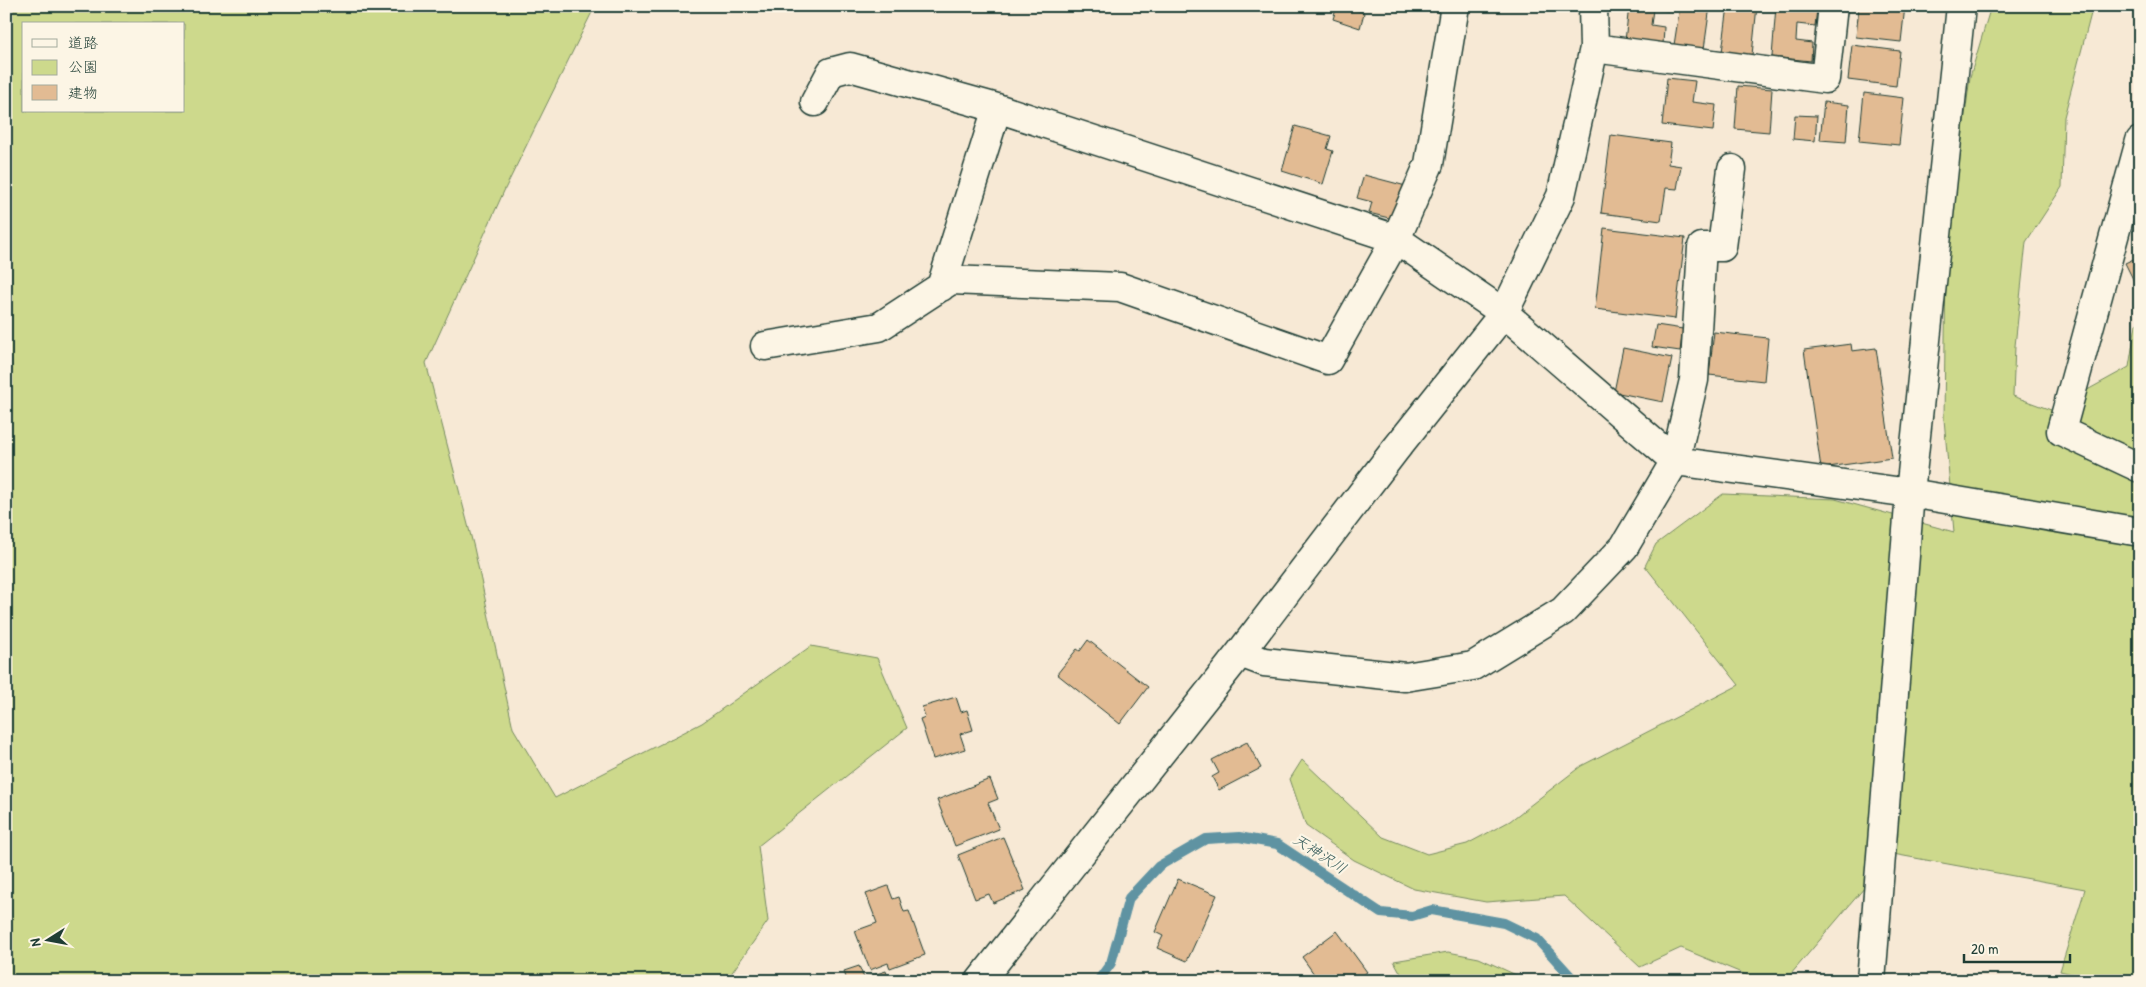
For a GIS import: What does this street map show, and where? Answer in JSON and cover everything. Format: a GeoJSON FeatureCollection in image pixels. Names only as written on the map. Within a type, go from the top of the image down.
{"type":"FeatureCollection","features":[{"type":"Feature","properties":{"kind":"street"},"geometry":{"type":"LineString","coordinates":[[765,346],[879,327],[951,280],[1120,287],[1328,360],[1396,240],[1429,164],[1455,6]]}},
{"type":"Feature","properties":{"kind":"street"},"geometry":{"type":"LineString","coordinates":[[980,981],[1240,654],[1395,450],[1504,313],[1561,196],[1594,48],[1593,6]]}},
{"type":"Feature","properties":{"kind":"street"},"geometry":{"type":"LineString","coordinates":[[1594,48],[1824,79],[1833,6]]}},
{"type":"Feature","properties":{"kind":"street"},"geometry":{"type":"LineString","coordinates":[[1871,981],[1910,493],[1961,6]]}},
{"type":"Feature","properties":{"kind":"street"},"geometry":{"type":"LineString","coordinates":[[815,102],[831,72],[850,67],[996,108],[1396,240],[1504,313],[1675,462],[1910,493],[2140,532]]}},
{"type":"Feature","properties":{"kind":"street"},"geometry":{"type":"LineString","coordinates":[[941,287],[996,108]]}},
{"type":"Feature","properties":{"kind":"street"},"geometry":{"type":"LineString","coordinates":[[2140,141],[2130,206],[2061,431],[2140,468]]}},
{"type":"Feature","properties":{"kind":"street"},"geometry":{"type":"LineString","coordinates":[[1240,654],[1264,662],[1405,677],[1473,666],[1563,611],[1624,547],[1675,462],[1694,380],[1702,247],[1722,247],[1732,169]]}},
{"type":"Feature","properties":{"kind":"green space"},"geometry":{"type":"Polygon","coordinates":[[[6,6],[595,6],[504,191],[426,363],[474,548],[513,728],[555,798],[702,723],[811,646],[877,658],[907,728],[758,846],[768,921],[726,981],[6,981],[6,6]]]}},
{"type":"Feature","properties":{"kind":"green space"},"geometry":{"type":"Polygon","coordinates":[[[1991,6],[2093,6],[2064,117],[2062,187],[2026,242],[2015,346],[2013,396],[2051,410],[2129,367],[2136,324],[2140,322],[2140,981],[2101,981],[2060,971],[2085,889],[1893,854],[1785,981],[1761,981],[1681,948],[1640,967],[1564,896],[1486,902],[1414,889],[1354,860],[1306,826],[1290,779],[1302,760],[1383,837],[1427,854],[1467,844],[1510,821],[1581,766],[1739,685],[1645,566],[1656,544],[1723,494],[1835,499],[1954,532],[1944,419],[1946,262],[1970,77],[1991,6]]]}},
{"type":"Feature","properties":{"kind":"green space"},"geometry":{"type":"Polygon","coordinates":[[[1448,952],[1479,958],[1529,981],[1405,981],[1394,961],[1448,952]]]}},
{"type":"Feature","properties":{"kind":"building"},"geometry":{"type":"Polygon","coordinates":[[[1337,6],[1345,6],[1364,13],[1360,28],[1333,19],[1337,6]]]}},
{"type":"Feature","properties":{"kind":"building"},"geometry":{"type":"Polygon","coordinates":[[[1629,6],[1669,6],[1668,11],[1653,9],[1651,25],[1664,27],[1663,45],[1625,41],[1629,6]]]}},
{"type":"Feature","properties":{"kind":"building"},"geometry":{"type":"Polygon","coordinates":[[[1680,6],[1710,6],[1704,49],[1674,45],[1680,6]]]}},
{"type":"Feature","properties":{"kind":"building"},"geometry":{"type":"Polygon","coordinates":[[[1728,6],[1757,6],[1752,55],[1722,52],[1728,6]]]}},
{"type":"Feature","properties":{"kind":"building"},"geometry":{"type":"Polygon","coordinates":[[[1776,6],[1817,9],[1815,26],[1797,24],[1796,41],[1812,43],[1811,61],[1772,57],[1776,6]]]}},
{"type":"Feature","properties":{"kind":"building"},"geometry":{"type":"Polygon","coordinates":[[[1859,6],[1905,6],[1901,42],[1856,37],[1859,6]]]}},
{"type":"Feature","properties":{"kind":"building"},"geometry":{"type":"Polygon","coordinates":[[[1852,45],[1900,51],[1896,86],[1848,80],[1852,45]]]}},
{"type":"Feature","properties":{"kind":"building"},"geometry":{"type":"Polygon","coordinates":[[[1667,78],[1695,81],[1692,102],[1716,105],[1713,131],[1662,125],[1667,78]]]}},
{"type":"Feature","properties":{"kind":"building"},"geometry":{"type":"Polygon","coordinates":[[[1738,86],[1772,89],[1769,132],[1735,129],[1738,86]]]}},
{"type":"Feature","properties":{"kind":"building"},"geometry":{"type":"Polygon","coordinates":[[[1864,93],[1904,98],[1899,145],[1859,141],[1864,93]]]}},
{"type":"Feature","properties":{"kind":"building"},"geometry":{"type":"Polygon","coordinates":[[[1824,102],[1849,105],[1846,142],[1820,140],[1824,102]]]}},
{"type":"Feature","properties":{"kind":"building"},"geometry":{"type":"Polygon","coordinates":[[[1795,115],[1817,116],[1815,141],[1793,139],[1795,115]]]}},
{"type":"Feature","properties":{"kind":"building"},"geometry":{"type":"Polygon","coordinates":[[[1295,126],[1331,136],[1327,149],[1333,151],[1323,184],[1282,171],[1295,126]]]}},
{"type":"Feature","properties":{"kind":"building"},"geometry":{"type":"Polygon","coordinates":[[[1611,135],[1671,143],[1668,164],[1681,166],[1677,189],[1666,188],[1661,221],[1601,213],[1611,135]]]}},
{"type":"Feature","properties":{"kind":"building"},"geometry":{"type":"Polygon","coordinates":[[[1364,175],[1406,186],[1397,220],[1369,213],[1372,202],[1357,198],[1364,175]]]}},
{"type":"Feature","properties":{"kind":"building"},"geometry":{"type":"Polygon","coordinates":[[[1604,228],[1685,238],[1675,319],[1595,309],[1604,228]]]}},
{"type":"Feature","properties":{"kind":"building"},"geometry":{"type":"Polygon","coordinates":[[[2140,256],[2140,293],[2125,263],[2140,256]]]}},
{"type":"Feature","properties":{"kind":"building"},"geometry":{"type":"Polygon","coordinates":[[[1656,325],[1683,329],[1680,351],[1652,347],[1656,325]]]}},
{"type":"Feature","properties":{"kind":"building"},"geometry":{"type":"Polygon","coordinates":[[[1714,332],[1768,338],[1764,381],[1709,375],[1714,332]]]}},
{"type":"Feature","properties":{"kind":"building"},"geometry":{"type":"Polygon","coordinates":[[[1851,344],[1852,351],[1876,348],[1892,458],[1821,468],[1804,350],[1851,344]]]}},
{"type":"Feature","properties":{"kind":"building"},"geometry":{"type":"Polygon","coordinates":[[[1623,348],[1672,358],[1663,402],[1614,392],[1623,348]]]}},
{"type":"Feature","properties":{"kind":"building"},"geometry":{"type":"Polygon","coordinates":[[[1088,640],[1148,687],[1120,724],[1057,674],[1077,649],[1080,651],[1088,640]]]}},
{"type":"Feature","properties":{"kind":"building"},"geometry":{"type":"Polygon","coordinates":[[[956,697],[961,712],[967,710],[973,730],[960,734],[965,749],[933,759],[920,719],[925,717],[922,707],[956,697]]]}},
{"type":"Feature","properties":{"kind":"building"},"geometry":{"type":"Polygon","coordinates":[[[1247,742],[1261,768],[1219,790],[1212,777],[1219,773],[1212,760],[1247,742]]]}},
{"type":"Feature","properties":{"kind":"building"},"geometry":{"type":"Polygon","coordinates":[[[990,779],[998,799],[988,803],[999,829],[955,846],[937,800],[990,779]]]}},
{"type":"Feature","properties":{"kind":"building"},"geometry":{"type":"Polygon","coordinates":[[[1003,837],[1025,890],[993,903],[989,894],[975,899],[958,855],[1003,837]]]}},
{"type":"Feature","properties":{"kind":"building"},"geometry":{"type":"Polygon","coordinates":[[[1178,879],[1217,895],[1187,961],[1157,948],[1163,936],[1155,932],[1178,879]]]}},
{"type":"Feature","properties":{"kind":"building"},"geometry":{"type":"Polygon","coordinates":[[[888,886],[893,899],[899,897],[904,912],[909,911],[925,955],[890,968],[888,963],[870,970],[855,931],[877,923],[866,894],[888,886]]]}},
{"type":"Feature","properties":{"kind":"building"},"geometry":{"type":"Polygon","coordinates":[[[1337,931],[1367,972],[1355,981],[1319,981],[1302,957],[1337,931]]]}},
{"type":"Feature","properties":{"kind":"building"},"geometry":{"type":"Polygon","coordinates":[[[859,966],[864,978],[886,971],[889,981],[847,981],[844,971],[859,966]]]}},
{"type":"Feature","properties":{"kind":"waterway","name":"天神沢川"},"geometry":{"type":"LineString","coordinates":[[1098,981],[1111,963],[1129,898],[1159,866],[1206,839],[1239,837],[1277,844],[1381,913],[1412,916],[1432,910],[1504,923],[1537,939],[1575,981]]}}]}
